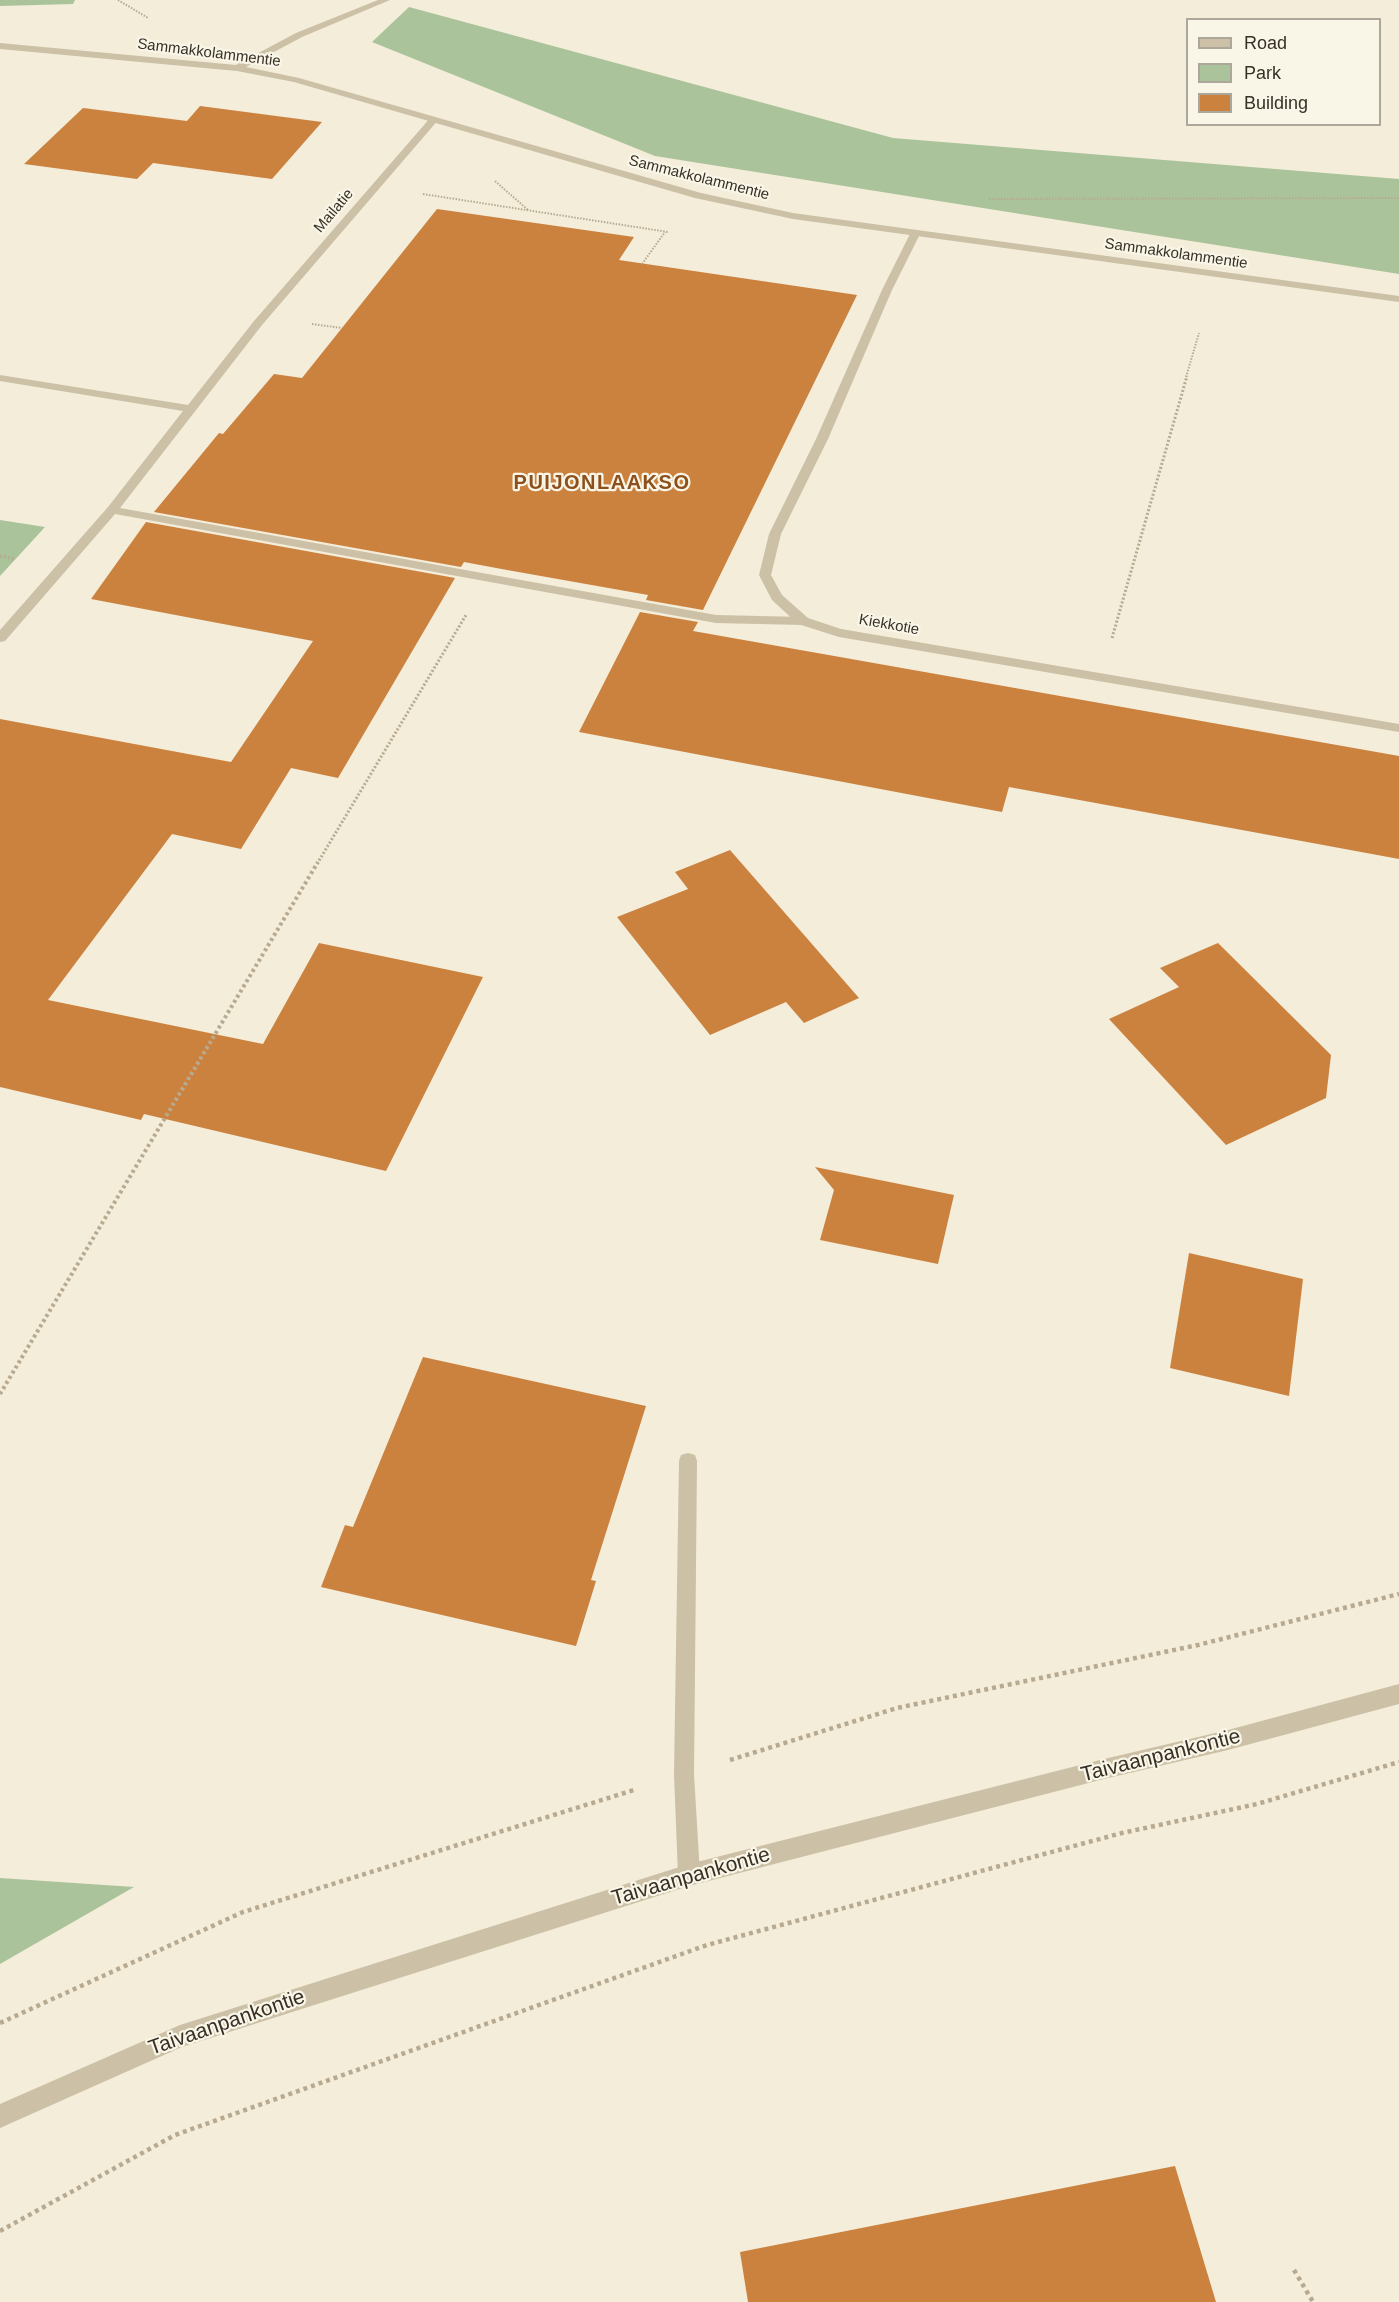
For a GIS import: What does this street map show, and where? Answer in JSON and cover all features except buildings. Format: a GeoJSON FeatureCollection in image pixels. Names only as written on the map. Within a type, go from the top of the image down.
{"type":"FeatureCollection","features":[{"type":"Feature","properties":{"kind":"street"},"geometry":{"type":"LineString","coordinates":[[237,68],[299,35],[386,0]]}},
{"type":"Feature","properties":{"kind":"street","name":"Sammakkolammentie"},"geometry":{"type":"LineString","coordinates":[[0,46],[237,68],[296,80],[699,196],[793,216],[1399,299]]}},
{"type":"Feature","properties":{"kind":"street","name":"Mailatie"},"geometry":{"type":"LineString","coordinates":[[0,638],[112,510],[258,323],[434,119]]}},
{"type":"Feature","properties":{"kind":"street","name":"Kiekkotie"},"geometry":{"type":"LineString","coordinates":[[915,234],[887,290],[822,439],[775,534],[765,575],[777,597],[803,621],[839,633],[1399,728]]}},
{"type":"Feature","properties":{"kind":"street"},"geometry":{"type":"LineString","coordinates":[[0,378],[190,409]]}},
{"type":"Feature","properties":{"kind":"street"},"geometry":{"type":"LineString","coordinates":[[112,510],[716,619],[803,621]]}},
{"type":"Feature","properties":{"kind":"street"},"geometry":{"type":"LineString","coordinates":[[688,1461],[684,1774],[689,1875]]}},
{"type":"Feature","properties":{"kind":"street","name":"Taivaanpankontie"},"geometry":{"type":"LineString","coordinates":[[0,2116],[180,2036],[689,1875],[1104,1769],[1228,1740],[1399,1694]]}},
{"type":"Feature","properties":{"kind":"path"},"geometry":{"type":"LineString","coordinates":[[426,195],[677,233]]}},
{"type":"Feature","properties":{"kind":"path"},"geometry":{"type":"LineString","coordinates":[[983,199],[1399,198]]}},
{"type":"Feature","properties":{"kind":"path"},"geometry":{"type":"LineString","coordinates":[[642,264],[665,231]]}},
{"type":"Feature","properties":{"kind":"path"},"geometry":{"type":"LineString","coordinates":[[1114,632],[1199,333]]}},
{"type":"Feature","properties":{"kind":"path"},"geometry":{"type":"LineString","coordinates":[[0,1394],[488,578]]}},
{"type":"Feature","properties":{"kind":"path"},"geometry":{"type":"LineString","coordinates":[[0,2231],[174,2135],[707,1945],[1122,1833],[1257,1804],[1399,1762]]}},
{"type":"Feature","properties":{"kind":"path"},"geometry":{"type":"LineString","coordinates":[[1294,2270],[1313,2302]]}},
{"type":"Feature","properties":{"kind":"green space"},"geometry":{"type":"Polygon","coordinates":[[[0,0],[75,0],[73,4],[0,6],[0,0]]]}},
{"type":"Feature","properties":{"kind":"green space"},"geometry":{"type":"Polygon","coordinates":[[[409,7],[893,138],[1399,179],[1399,274],[655,156],[372,42],[409,7]]]}},
{"type":"Feature","properties":{"kind":"green space"},"geometry":{"type":"Polygon","coordinates":[[[0,520],[45,527],[0,576],[0,520]]]}},
{"type":"Feature","properties":{"kind":"green space"},"geometry":{"type":"Polygon","coordinates":[[[0,1878],[134,1887],[0,1964],[0,1878]]]}},
{"type":"Feature","properties":{"kind":"district","name":"PUIJONLAAKSO"},"geometry":{"type":"Point","coordinates":[602,483]}}]}
